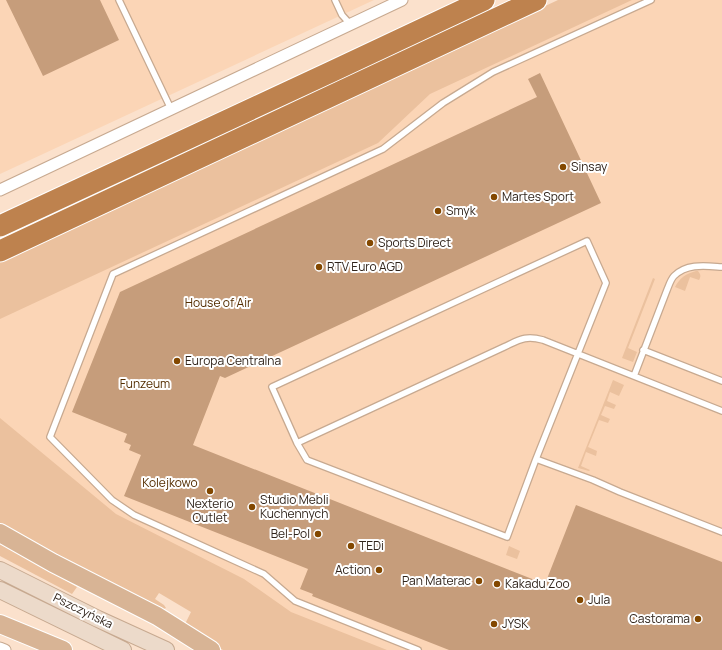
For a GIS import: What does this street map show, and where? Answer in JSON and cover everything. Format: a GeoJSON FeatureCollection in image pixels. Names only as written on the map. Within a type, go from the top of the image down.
{"type":"FeatureCollection","features":[{"type":"Feature","properties":{"kind":"highway"},"geometry":{"type":"LineString","coordinates":[[0,226],[484,0]]}},
{"type":"Feature","properties":{"kind":"highway"},"geometry":{"type":"LineString","coordinates":[[0,251],[536,0]]}},
{"type":"Feature","properties":{"kind":"main road"},"geometry":{"type":"LineString","coordinates":[[0,533],[53,563],[157,616],[211,650]]}},
{"type":"Feature","properties":{"kind":"main road","name":"Pszczyńska"},"geometry":{"type":"LineString","coordinates":[[0,570],[98,619],[166,650]]}},
{"type":"Feature","properties":{"kind":"main road","name":"Pszczyńska"},"geometry":{"type":"LineString","coordinates":[[0,590],[123,650]]}},
{"type":"Feature","properties":{"kind":"main road"},"geometry":{"type":"LineString","coordinates":[[0,624],[63,650]]}},
{"type":"Feature","properties":{"kind":"street"},"geometry":{"type":"LineString","coordinates":[[0,190],[402,0]]}},
{"type":"Feature","properties":{"kind":"street"},"geometry":{"type":"LineString","coordinates":[[0,648],[4,650]]}},
{"type":"Feature","properties":{"kind":"lane"},"geometry":{"type":"LineString","coordinates":[[119,0],[171,110]]}},
{"type":"Feature","properties":{"kind":"lane"},"geometry":{"type":"LineString","coordinates":[[335,0],[342,14],[351,24]]}},
{"type":"Feature","properties":{"kind":"lane"},"geometry":{"type":"LineString","coordinates":[[418,650],[295,600],[264,574],[134,515],[112,500],[50,437],[113,274],[383,149],[443,103],[493,72],[651,0]]}},
{"type":"Feature","properties":{"kind":"lane"},"geometry":{"type":"LineString","coordinates":[[587,241],[606,283],[506,537],[307,460],[297,443],[272,387],[587,241]]}},
{"type":"Feature","properties":{"kind":"lane"},"geometry":{"type":"LineString","coordinates":[[634,376],[667,290],[674,276],[685,269],[700,265],[722,267]]}},
{"type":"Feature","properties":{"kind":"lane"},"geometry":{"type":"LineString","coordinates":[[297,443],[526,338],[543,340],[722,411]]}},
{"type":"Feature","properties":{"kind":"lane"},"geometry":{"type":"LineString","coordinates":[[643,350],[722,381]]}},
{"type":"Feature","properties":{"kind":"lane"},"geometry":{"type":"LineString","coordinates":[[536,459],[593,480],[722,532]]}},
{"type":"Feature","properties":{"kind":"shaded area"},"geometry":{"type":"Polygon","coordinates":[[[0,0],[374,0],[0,174],[0,0]]]}},
{"type":"Feature","properties":{"kind":"shaded area"},"geometry":{"type":"Polygon","coordinates":[[[558,0],[632,0],[430,94],[378,143],[0,319],[0,262],[558,0]]]}},
{"type":"Feature","properties":{"kind":"shaded area","name":"Europa Centralna"},"geometry":{"type":"Polygon","coordinates":[[[624,0],[722,0],[722,650],[300,650],[0,504],[0,285],[624,0]]]}},
{"type":"Feature","properties":{"kind":"shaded area"},"geometry":{"type":"Polygon","coordinates":[[[698,271],[700,275],[699,280],[690,277],[685,291],[675,287],[683,277],[698,271]]]}},
{"type":"Feature","properties":{"kind":"shaded area"},"geometry":{"type":"Polygon","coordinates":[[[653,278],[655,279],[628,348],[637,352],[633,362],[622,358],[653,278]]]}},
{"type":"Feature","properties":{"kind":"shaded area"},"geometry":{"type":"Polygon","coordinates":[[[613,380],[624,385],[619,396],[610,392],[607,401],[616,405],[614,409],[605,406],[601,415],[610,419],[608,423],[599,420],[588,447],[597,451],[596,456],[586,452],[581,466],[590,470],[578,468],[613,380]]]}},
{"type":"Feature","properties":{"kind":"shaded area"},"geometry":{"type":"Polygon","coordinates":[[[0,418],[116,514],[244,579],[291,612],[387,650],[223,650],[188,629],[186,622],[191,612],[159,593],[155,599],[166,608],[157,612],[122,590],[0,523],[0,418]]]}},
{"type":"Feature","properties":{"kind":"shaded area"},"geometry":{"type":"Polygon","coordinates":[[[0,543],[77,587],[72,594],[0,556],[0,543]]]}},
{"type":"Feature","properties":{"kind":"shaded area"},"geometry":{"type":"Polygon","coordinates":[[[509,546],[520,551],[517,559],[506,555],[509,546]]]}},
{"type":"Feature","properties":{"kind":"building"},"geometry":{"type":"Polygon","coordinates":[[[6,0],[100,0],[119,40],[43,76],[6,0]]]}},
{"type":"Feature","properties":{"kind":"building","name":"Europa Centralna"},"geometry":{"type":"Polygon","coordinates":[[[540,73],[601,203],[225,378],[220,376],[193,445],[545,584],[576,505],[722,562],[722,650],[449,650],[312,596],[313,594],[300,589],[308,569],[124,496],[141,455],[129,450],[131,445],[124,442],[127,434],[72,412],[120,292],[537,97],[528,79],[540,73]]]}},
{"type":"Feature","properties":{"kind":"place","name":"Sinsay"},"geometry":{"type":"Point","coordinates":[563,167]}},
{"type":"Feature","properties":{"kind":"place","name":"Martes Sport"},"geometry":{"type":"Point","coordinates":[494,197]}},
{"type":"Feature","properties":{"kind":"place","name":"Smyk"},"geometry":{"type":"Point","coordinates":[438,211]}},
{"type":"Feature","properties":{"kind":"place","name":"Sports Direct"},"geometry":{"type":"Point","coordinates":[370,243]}},
{"type":"Feature","properties":{"kind":"place","name":"RTV Euro AGD"},"geometry":{"type":"Point","coordinates":[319,267]}},
{"type":"Feature","properties":{"kind":"place","name":"Europa Centralna"},"geometry":{"type":"Point","coordinates":[177,361]}},
{"type":"Feature","properties":{"kind":"place","name":"Nexterio Outlet"},"geometry":{"type":"Point","coordinates":[210,491]}},
{"type":"Feature","properties":{"kind":"place","name":"Studio Mebli Kuchennych"},"geometry":{"type":"Point","coordinates":[252,507]}},
{"type":"Feature","properties":{"kind":"place","name":"Bel-Pol"},"geometry":{"type":"Point","coordinates":[318,534]}},
{"type":"Feature","properties":{"kind":"place","name":"TEDi"},"geometry":{"type":"Point","coordinates":[351,546]}},
{"type":"Feature","properties":{"kind":"place","name":"Action"},"geometry":{"type":"Point","coordinates":[379,570]}},
{"type":"Feature","properties":{"kind":"place","name":"Pan Materac"},"geometry":{"type":"Point","coordinates":[479,581]}},
{"type":"Feature","properties":{"kind":"place","name":"Kakadu Zoo"},"geometry":{"type":"Point","coordinates":[497,584]}},
{"type":"Feature","properties":{"kind":"place","name":"Jula"},"geometry":{"type":"Point","coordinates":[580,600]}},
{"type":"Feature","properties":{"kind":"place","name":"Castorama"},"geometry":{"type":"Point","coordinates":[698,619]}},
{"type":"Feature","properties":{"kind":"place","name":"JYSK"},"geometry":{"type":"Point","coordinates":[494,624]}},
{"type":"Feature","properties":{"kind":"park label","name":"House of Air"},"geometry":{"type":"Point","coordinates":[218,303]}},
{"type":"Feature","properties":{"kind":"park label","name":"Funzeum"},"geometry":{"type":"Point","coordinates":[145,384]}},
{"type":"Feature","properties":{"kind":"park label","name":"Kolejkowo"},"geometry":{"type":"Point","coordinates":[170,483]}}]}
